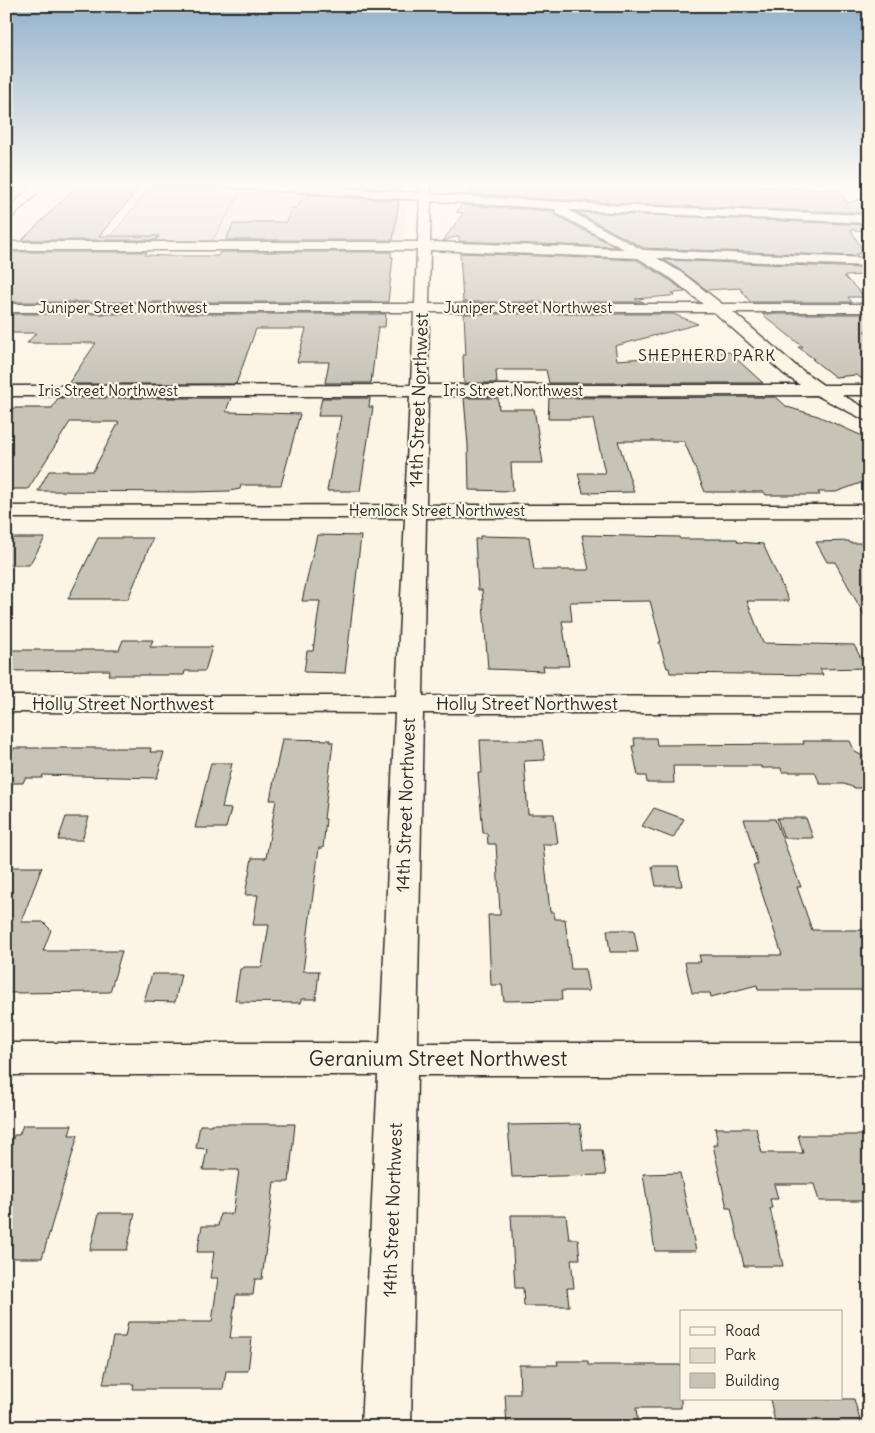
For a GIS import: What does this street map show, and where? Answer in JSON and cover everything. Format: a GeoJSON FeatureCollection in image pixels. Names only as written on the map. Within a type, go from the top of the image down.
{"type":"FeatureCollection","features":[{"type":"Feature","properties":{"kind":"street","name":"14th Street Northwest"},"geometry":{"type":"LineString","coordinates":[[386,1427],[424,250]]}},
{"type":"Feature","properties":{"kind":"street"},"geometry":{"type":"LineString","coordinates":[[530,250],[869,262]]}},
{"type":"Feature","properties":{"kind":"street"},"geometry":{"type":"LineString","coordinates":[[635,250],[688,284],[719,308],[779,361],[819,390],[869,417]]}},
{"type":"Feature","properties":{"kind":"street","name":"Juniper Street Northwest"},"geometry":{"type":"LineString","coordinates":[[6,308],[869,308]]}},
{"type":"Feature","properties":{"kind":"street","name":"Iris Street Northwest"},"geometry":{"type":"LineString","coordinates":[[6,391],[869,390]]}},
{"type":"Feature","properties":{"kind":"street","name":"Hemlock Street Northwest"},"geometry":{"type":"LineString","coordinates":[[6,512],[869,511]]}},
{"type":"Feature","properties":{"kind":"street","name":"Holly Street Northwest"},"geometry":{"type":"LineString","coordinates":[[6,704],[869,704]]}},
{"type":"Feature","properties":{"kind":"street","name":"Geranium Street Northwest"},"geometry":{"type":"LineString","coordinates":[[6,1059],[869,1060]]}},
{"type":"Feature","properties":{"kind":"building"},"geometry":{"type":"Polygon","coordinates":[[[694,250],[862,250],[864,253],[856,254],[857,256],[694,250]]]}},
{"type":"Feature","properties":{"kind":"building"},"geometry":{"type":"Polygon","coordinates":[[[147,252],[145,255],[218,256],[220,252],[391,252],[391,257],[393,257],[388,302],[6,302],[6,253],[147,252]]]}},
{"type":"Feature","properties":{"kind":"building"},"geometry":{"type":"Polygon","coordinates":[[[460,253],[637,260],[685,292],[672,293],[675,295],[670,296],[635,299],[644,302],[463,302],[460,253]]]}},
{"type":"Feature","properties":{"kind":"building"},"geometry":{"type":"Polygon","coordinates":[[[664,260],[863,268],[867,275],[844,276],[865,297],[848,297],[852,302],[750,302],[740,288],[707,290],[664,260]]]}},
{"type":"Feature","properties":{"kind":"building"},"geometry":{"type":"Polygon","coordinates":[[[6,314],[386,314],[385,327],[378,327],[371,383],[325,383],[329,362],[297,362],[306,329],[256,329],[236,384],[68,384],[96,343],[27,343],[36,333],[6,333],[6,314]]]}},
{"type":"Feature","properties":{"kind":"building"},"geometry":{"type":"Polygon","coordinates":[[[464,314],[673,314],[698,324],[615,346],[617,360],[729,352],[763,383],[549,383],[546,370],[496,370],[497,383],[464,383],[463,355],[466,355],[464,314]]]}},
{"type":"Feature","properties":{"kind":"building"},"geometry":{"type":"Polygon","coordinates":[[[762,314],[863,314],[869,321],[869,331],[864,331],[869,335],[869,383],[856,375],[835,377],[798,347],[803,347],[762,314]]]}},
{"type":"Feature","properties":{"kind":"building"},"geometry":{"type":"Polygon","coordinates":[[[776,397],[787,407],[818,416],[869,439],[869,480],[836,492],[818,492],[820,495],[766,495],[764,492],[705,492],[684,441],[618,441],[634,492],[583,493],[578,473],[605,473],[593,419],[548,419],[549,398],[776,397]]]}},
{"type":"Feature","properties":{"kind":"building"},"geometry":{"type":"Polygon","coordinates":[[[58,398],[231,398],[226,411],[228,412],[300,414],[281,485],[241,485],[240,489],[229,491],[192,492],[38,491],[49,471],[93,471],[119,422],[70,422],[28,489],[6,489],[6,415],[12,408],[52,408],[58,398]]]}},
{"type":"Feature","properties":{"kind":"building"},"geometry":{"type":"Polygon","coordinates":[[[322,398],[370,398],[369,407],[373,407],[360,491],[327,491],[341,416],[318,416],[322,398]]]}},
{"type":"Feature","properties":{"kind":"building"},"geometry":{"type":"Polygon","coordinates":[[[464,398],[498,398],[499,409],[534,409],[543,463],[511,463],[513,491],[469,490],[464,398]]]}},
{"type":"Feature","properties":{"kind":"building"},"geometry":{"type":"Polygon","coordinates":[[[317,535],[361,536],[345,673],[304,672],[307,651],[313,651],[320,601],[302,601],[317,535]]]}},
{"type":"Feature","properties":{"kind":"building"},"geometry":{"type":"Polygon","coordinates":[[[582,535],[737,539],[738,542],[763,544],[789,601],[747,601],[763,643],[854,645],[866,668],[820,669],[823,675],[670,673],[659,642],[661,642],[650,601],[570,602],[572,621],[562,621],[569,666],[543,666],[544,671],[488,669],[482,590],[478,590],[475,539],[480,539],[480,536],[529,537],[534,570],[589,570],[582,535]]]}},
{"type":"Feature","properties":{"kind":"building"},"geometry":{"type":"Polygon","coordinates":[[[6,538],[45,538],[29,565],[6,565],[6,538]]]}},
{"type":"Feature","properties":{"kind":"building"},"geometry":{"type":"Polygon","coordinates":[[[98,538],[153,538],[128,599],[68,599],[98,538]]]}},
{"type":"Feature","properties":{"kind":"building"},"geometry":{"type":"Polygon","coordinates":[[[849,541],[850,543],[869,543],[869,624],[835,562],[827,562],[816,542],[849,541]]]}},
{"type":"Feature","properties":{"kind":"building"},"geometry":{"type":"Polygon","coordinates":[[[123,640],[153,640],[150,647],[212,647],[205,671],[185,671],[184,675],[108,675],[110,670],[6,671],[6,650],[119,650],[123,640]]]}},
{"type":"Feature","properties":{"kind":"building"},"geometry":{"type":"Polygon","coordinates":[[[634,738],[656,738],[657,745],[804,744],[803,741],[850,741],[855,752],[867,758],[861,764],[869,781],[869,788],[855,788],[844,784],[820,784],[815,772],[782,772],[781,768],[762,768],[761,766],[673,766],[674,783],[647,783],[646,776],[638,776],[632,746],[635,746],[634,738]]]}},
{"type":"Feature","properties":{"kind":"building"},"geometry":{"type":"Polygon","coordinates":[[[282,739],[330,740],[330,742],[333,742],[324,819],[326,819],[323,848],[319,848],[303,971],[319,971],[316,999],[301,999],[301,1003],[238,1002],[239,1000],[235,1000],[240,969],[243,969],[243,967],[262,967],[269,925],[253,925],[258,895],[245,895],[252,858],[266,858],[276,800],[270,800],[282,739]]]}},
{"type":"Feature","properties":{"kind":"building"},"geometry":{"type":"Polygon","coordinates":[[[480,740],[542,740],[545,760],[524,761],[528,814],[554,814],[558,844],[543,844],[550,912],[554,912],[555,919],[565,919],[571,969],[585,969],[589,991],[561,991],[562,1000],[504,1001],[502,985],[491,985],[488,915],[500,915],[500,912],[496,844],[488,844],[487,833],[483,833],[478,773],[482,773],[480,740]]]}},
{"type":"Feature","properties":{"kind":"building"},"geometry":{"type":"Polygon","coordinates":[[[14,748],[151,748],[150,752],[164,752],[157,778],[43,775],[42,778],[25,778],[23,783],[6,783],[6,764],[14,748]]]}},
{"type":"Feature","properties":{"kind":"building"},"geometry":{"type":"Polygon","coordinates":[[[211,763],[232,763],[222,808],[231,809],[226,828],[195,828],[211,763]]]}},
{"type":"Feature","properties":{"kind":"building"},"geometry":{"type":"Polygon","coordinates":[[[654,808],[684,819],[673,838],[642,826],[654,808]]]}},
{"type":"Feature","properties":{"kind":"building"},"geometry":{"type":"Polygon","coordinates":[[[66,817],[89,817],[82,840],[58,840],[66,817]]]}},
{"type":"Feature","properties":{"kind":"building"},"geometry":{"type":"Polygon","coordinates":[[[777,818],[806,818],[813,838],[784,838],[777,818]]]}},
{"type":"Feature","properties":{"kind":"building"},"geometry":{"type":"Polygon","coordinates":[[[744,819],[775,819],[801,887],[797,887],[812,930],[869,930],[869,990],[758,990],[757,985],[711,997],[710,993],[692,993],[685,962],[701,962],[699,955],[782,955],[753,865],[758,865],[744,819]]]}},
{"type":"Feature","properties":{"kind":"building"},"geometry":{"type":"Polygon","coordinates":[[[652,866],[678,866],[682,886],[656,886],[652,866]]]}},
{"type":"Feature","properties":{"kind":"building"},"geometry":{"type":"Polygon","coordinates":[[[6,867],[42,867],[21,922],[43,922],[51,930],[43,951],[122,951],[110,992],[6,993],[6,867]]]}},
{"type":"Feature","properties":{"kind":"building"},"geometry":{"type":"Polygon","coordinates":[[[607,930],[634,930],[638,952],[610,952],[607,930]]]}},
{"type":"Feature","properties":{"kind":"building"},"geometry":{"type":"Polygon","coordinates":[[[152,974],[181,974],[175,1002],[144,1001],[152,974]]]}},
{"type":"Feature","properties":{"kind":"building"},"geometry":{"type":"Polygon","coordinates":[[[295,1124],[289,1182],[274,1182],[262,1279],[255,1279],[253,1295],[236,1295],[230,1338],[252,1338],[248,1371],[226,1371],[223,1389],[133,1389],[134,1384],[103,1384],[113,1337],[125,1337],[128,1322],[212,1322],[218,1278],[210,1278],[214,1252],[197,1252],[202,1226],[218,1226],[220,1214],[233,1214],[239,1170],[203,1170],[207,1149],[196,1148],[200,1125],[295,1124]]]}},
{"type":"Feature","properties":{"kind":"building"},"geometry":{"type":"Polygon","coordinates":[[[580,1124],[583,1150],[602,1150],[606,1175],[512,1177],[508,1125],[580,1124]]]}},
{"type":"Feature","properties":{"kind":"building"},"geometry":{"type":"Polygon","coordinates":[[[23,1125],[72,1125],[69,1135],[78,1135],[42,1258],[6,1258],[6,1160],[14,1135],[19,1135],[23,1125]]]}},
{"type":"Feature","properties":{"kind":"building"},"geometry":{"type":"Polygon","coordinates":[[[715,1128],[756,1128],[762,1153],[803,1153],[798,1135],[863,1135],[869,1152],[869,1201],[819,1201],[814,1184],[774,1184],[778,1199],[770,1199],[772,1208],[770,1208],[783,1266],[744,1266],[731,1208],[727,1208],[713,1145],[718,1145],[715,1128]]]}},
{"type":"Feature","properties":{"kind":"building"},"geometry":{"type":"Polygon","coordinates":[[[680,1173],[696,1251],[655,1251],[643,1174],[680,1173]]]}},
{"type":"Feature","properties":{"kind":"building"},"geometry":{"type":"Polygon","coordinates":[[[99,1213],[135,1213],[127,1250],[90,1250],[99,1213]]]}},
{"type":"Feature","properties":{"kind":"building"},"geometry":{"type":"Polygon","coordinates":[[[511,1215],[566,1215],[569,1239],[578,1239],[580,1259],[571,1259],[574,1288],[567,1288],[569,1306],[524,1306],[523,1288],[515,1288],[511,1215]]]}},
{"type":"Feature","properties":{"kind":"building"},"geometry":{"type":"Polygon","coordinates":[[[557,1361],[588,1361],[588,1365],[680,1365],[681,1408],[636,1408],[638,1427],[507,1427],[505,1394],[520,1394],[519,1365],[558,1365],[557,1361]]]}},
{"type":"Feature","properties":{"kind":"building"},"geometry":{"type":"Polygon","coordinates":[[[854,1399],[862,1427],[776,1427],[770,1400],[854,1399]]]}},
{"type":"Feature","properties":{"kind":"district","name":"SHEPHERD PARK"},"geometry":{"type":"Point","coordinates":[707,355]}}]}
